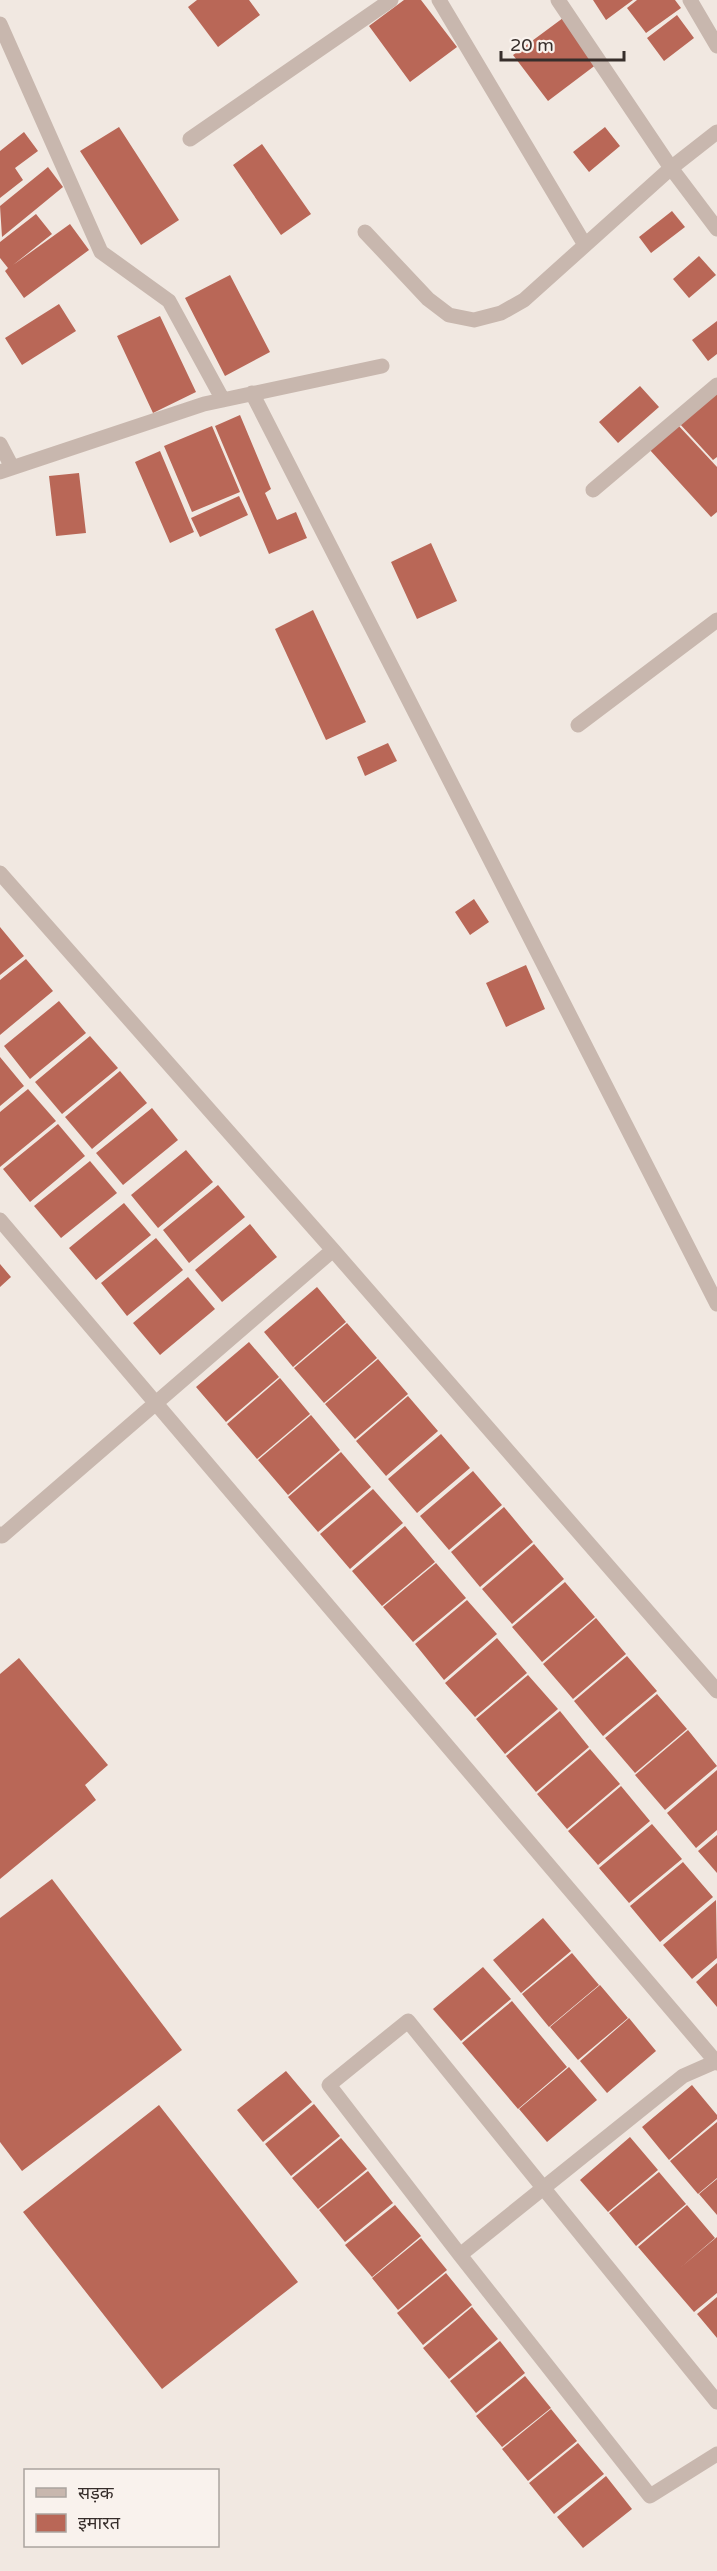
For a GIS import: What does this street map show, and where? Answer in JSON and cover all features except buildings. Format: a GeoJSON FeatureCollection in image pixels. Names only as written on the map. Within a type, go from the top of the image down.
{"type":"FeatureCollection","features":[{"type":"Feature","properties":{"kind":"street"},"geometry":{"type":"LineString","coordinates":[[190,139],[391,0]]}},
{"type":"Feature","properties":{"kind":"street"},"geometry":{"type":"LineString","coordinates":[[439,0],[585,245]]}},
{"type":"Feature","properties":{"kind":"street"},"geometry":{"type":"LineString","coordinates":[[558,0],[671,168],[717,228]]}},
{"type":"Feature","properties":{"kind":"street"},"geometry":{"type":"LineString","coordinates":[[690,0],[717,46]]}},
{"type":"Feature","properties":{"kind":"street"},"geometry":{"type":"LineString","coordinates":[[0,24],[101,252],[169,301],[223,399]]}},
{"type":"Feature","properties":{"kind":"street"},"geometry":{"type":"LineString","coordinates":[[364,232],[428,299],[449,315],[474,320],[501,313],[524,300],[671,168],[717,132]]}},
{"type":"Feature","properties":{"kind":"street"},"geometry":{"type":"LineString","coordinates":[[0,444],[6,470],[223,399],[382,366]]}},
{"type":"Feature","properties":{"kind":"street"},"geometry":{"type":"LineString","coordinates":[[593,490],[717,385]]}},
{"type":"Feature","properties":{"kind":"street"},"geometry":{"type":"LineString","coordinates":[[252,393],[717,1304]]}},
{"type":"Feature","properties":{"kind":"street"},"geometry":{"type":"LineString","coordinates":[[578,725],[717,620]]}},
{"type":"Feature","properties":{"kind":"street"},"geometry":{"type":"LineString","coordinates":[[0,873],[333,1250],[717,1691]]}},
{"type":"Feature","properties":{"kind":"street"},"geometry":{"type":"LineString","coordinates":[[0,1220],[717,2062],[683,2076],[460,2255]]}},
{"type":"Feature","properties":{"kind":"street"},"geometry":{"type":"LineString","coordinates":[[0,1534],[2,1536],[333,1250]]}},
{"type":"Feature","properties":{"kind":"street"},"geometry":{"type":"LineString","coordinates":[[717,2402],[408,2021],[329,2085],[650,2496],[717,2454]]}}]}
